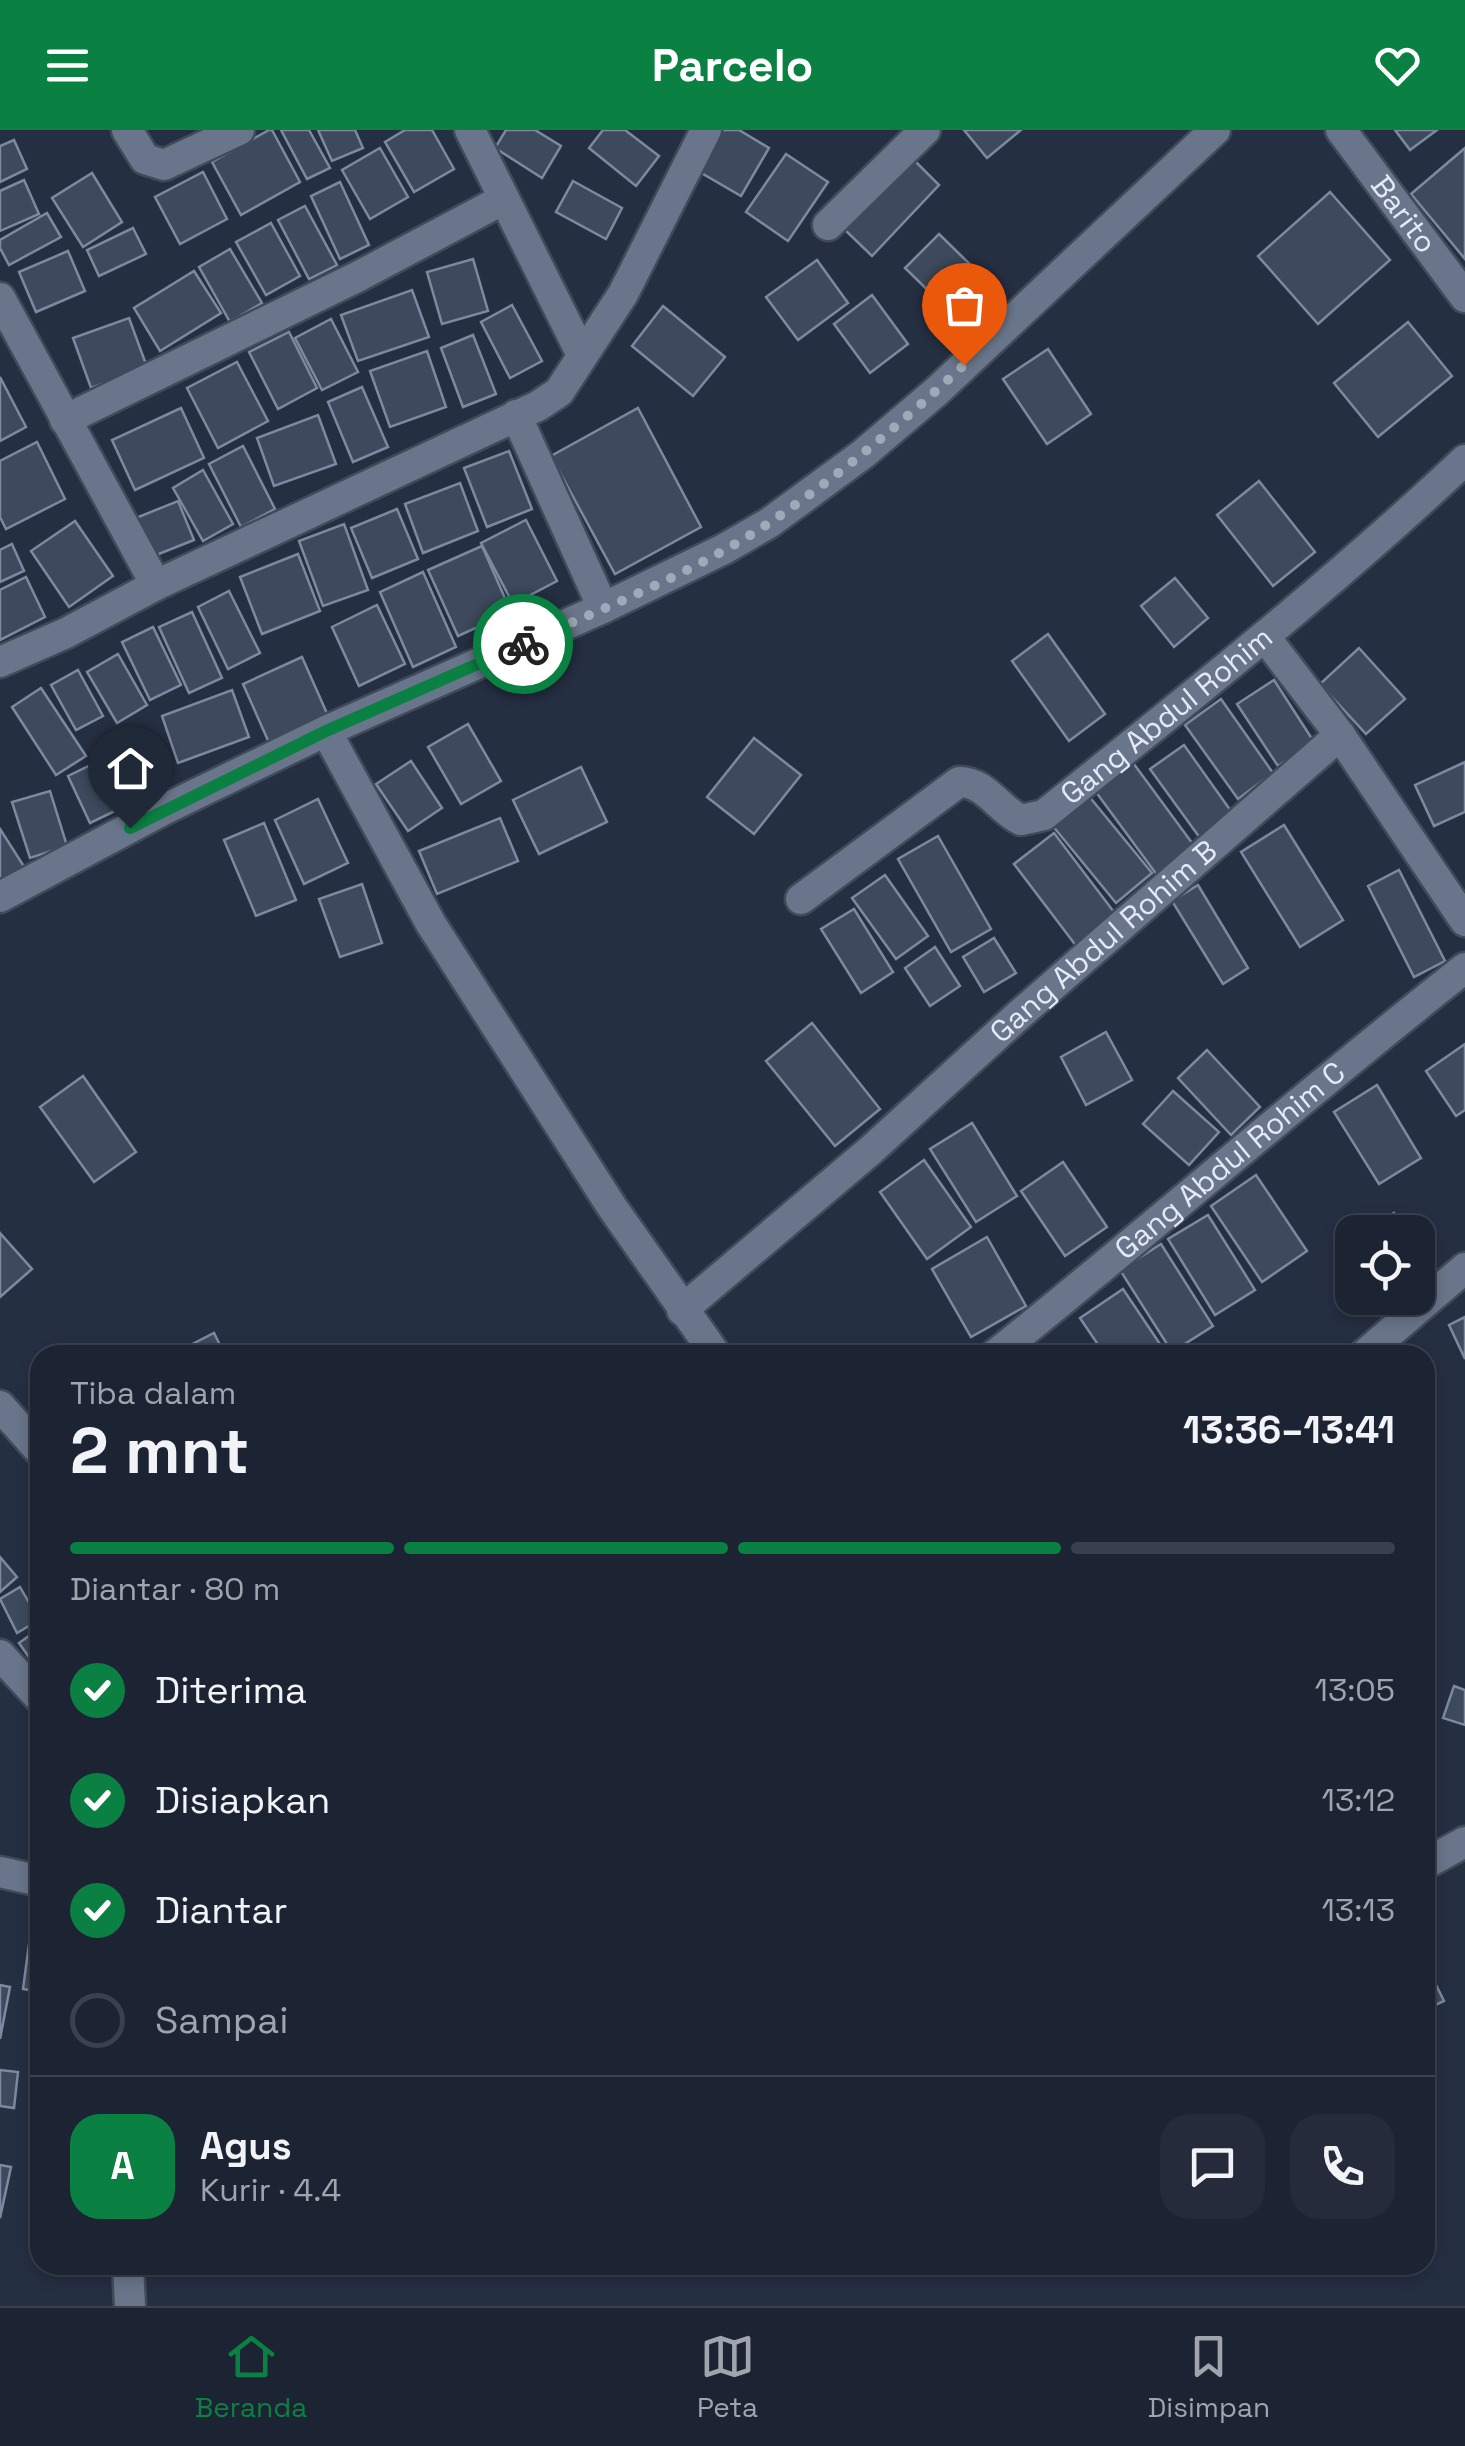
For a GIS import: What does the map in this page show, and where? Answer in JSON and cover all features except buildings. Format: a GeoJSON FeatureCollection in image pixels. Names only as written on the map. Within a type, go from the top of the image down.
{"type":"FeatureCollection","features":[{"type":"Feature","properties":{"kind":"street"},"geometry":{"type":"LineString","coordinates":[[126,130],[139,154],[154,164],[164,165],[238,130]]}},
{"type":"Feature","properties":{"kind":"street"},"geometry":{"type":"LineString","coordinates":[[0,662],[559,392],[622,294],[706,130]]}},
{"type":"Feature","properties":{"kind":"street"},"geometry":{"type":"LineString","coordinates":[[828,225],[925,130]]}},
{"type":"Feature","properties":{"kind":"street"},"geometry":{"type":"LineString","coordinates":[[0,898],[163,810],[326,731],[603,608],[768,523],[864,454],[937,391],[1215,130]]}},
{"type":"Feature","properties":{"kind":"street","name":"Barito"},"geometry":{"type":"LineString","coordinates":[[1341,130],[1465,297]]}},
{"type":"Feature","properties":{"kind":"street"},"geometry":{"type":"LineString","coordinates":[[476,134],[582,355]]}},
{"type":"Feature","properties":{"kind":"street"},"geometry":{"type":"LineString","coordinates":[[65,420],[359,276],[504,199]]}},
{"type":"Feature","properties":{"kind":"street"},"geometry":{"type":"LineString","coordinates":[[0,298],[156,584]]}},
{"type":"Feature","properties":{"kind":"street"},"geometry":{"type":"LineString","coordinates":[[516,415],[603,608]]}},
{"type":"Feature","properties":{"kind":"street","name":"Gang Abdul Rohim"},"geometry":{"type":"LineString","coordinates":[[801,899],[959,782],[978,784],[1021,820],[1044,815],[1265,637],[1396,526],[1465,460]]}},
{"type":"Feature","properties":{"kind":"street"},"geometry":{"type":"LineString","coordinates":[[1265,637],[1340,736],[1465,921]]}},
{"type":"Feature","properties":{"kind":"street"},"geometry":{"type":"LineString","coordinates":[[326,731],[431,924],[708,1345]]}},
{"type":"Feature","properties":{"kind":"street","name":"Gang Abdul Rohim B"},"geometry":{"type":"LineString","coordinates":[[682,1310],[870,1150],[1340,736]]}},
{"type":"Feature","properties":{"kind":"street","name":"Gang Abdul Rohim C"},"geometry":{"type":"LineString","coordinates":[[1007,1345],[1465,968]]}},
{"type":"Feature","properties":{"kind":"street"},"geometry":{"type":"LineString","coordinates":[[1376,1345],[1465,1268]]}},
{"type":"Feature","properties":{"kind":"street"},"geometry":{"type":"LineString","coordinates":[[0,1406],[30,1440]]}},
{"type":"Feature","properties":{"kind":"street"},"geometry":{"type":"LineString","coordinates":[[0,1655],[30,1687]]}},
{"type":"Feature","properties":{"kind":"street"},"geometry":{"type":"LineString","coordinates":[[1435,1858],[1465,1842]]}},
{"type":"Feature","properties":{"kind":"street"},"geometry":{"type":"LineString","coordinates":[[0,1872],[30,1879]]}},
{"type":"Feature","properties":{"kind":"street"},"geometry":{"type":"LineString","coordinates":[[128,2275],[130,2306]]}},
{"type":"Feature","properties":{"kind":"way so far"},"geometry":{"type":"LineString","coordinates":[[523,644],[724,549],[768,523],[864,454],[964,365]]}},
{"type":"Feature","properties":{"kind":"route"},"geometry":{"type":"LineString","coordinates":[[130,828],[326,731],[523,644]]}}]}
